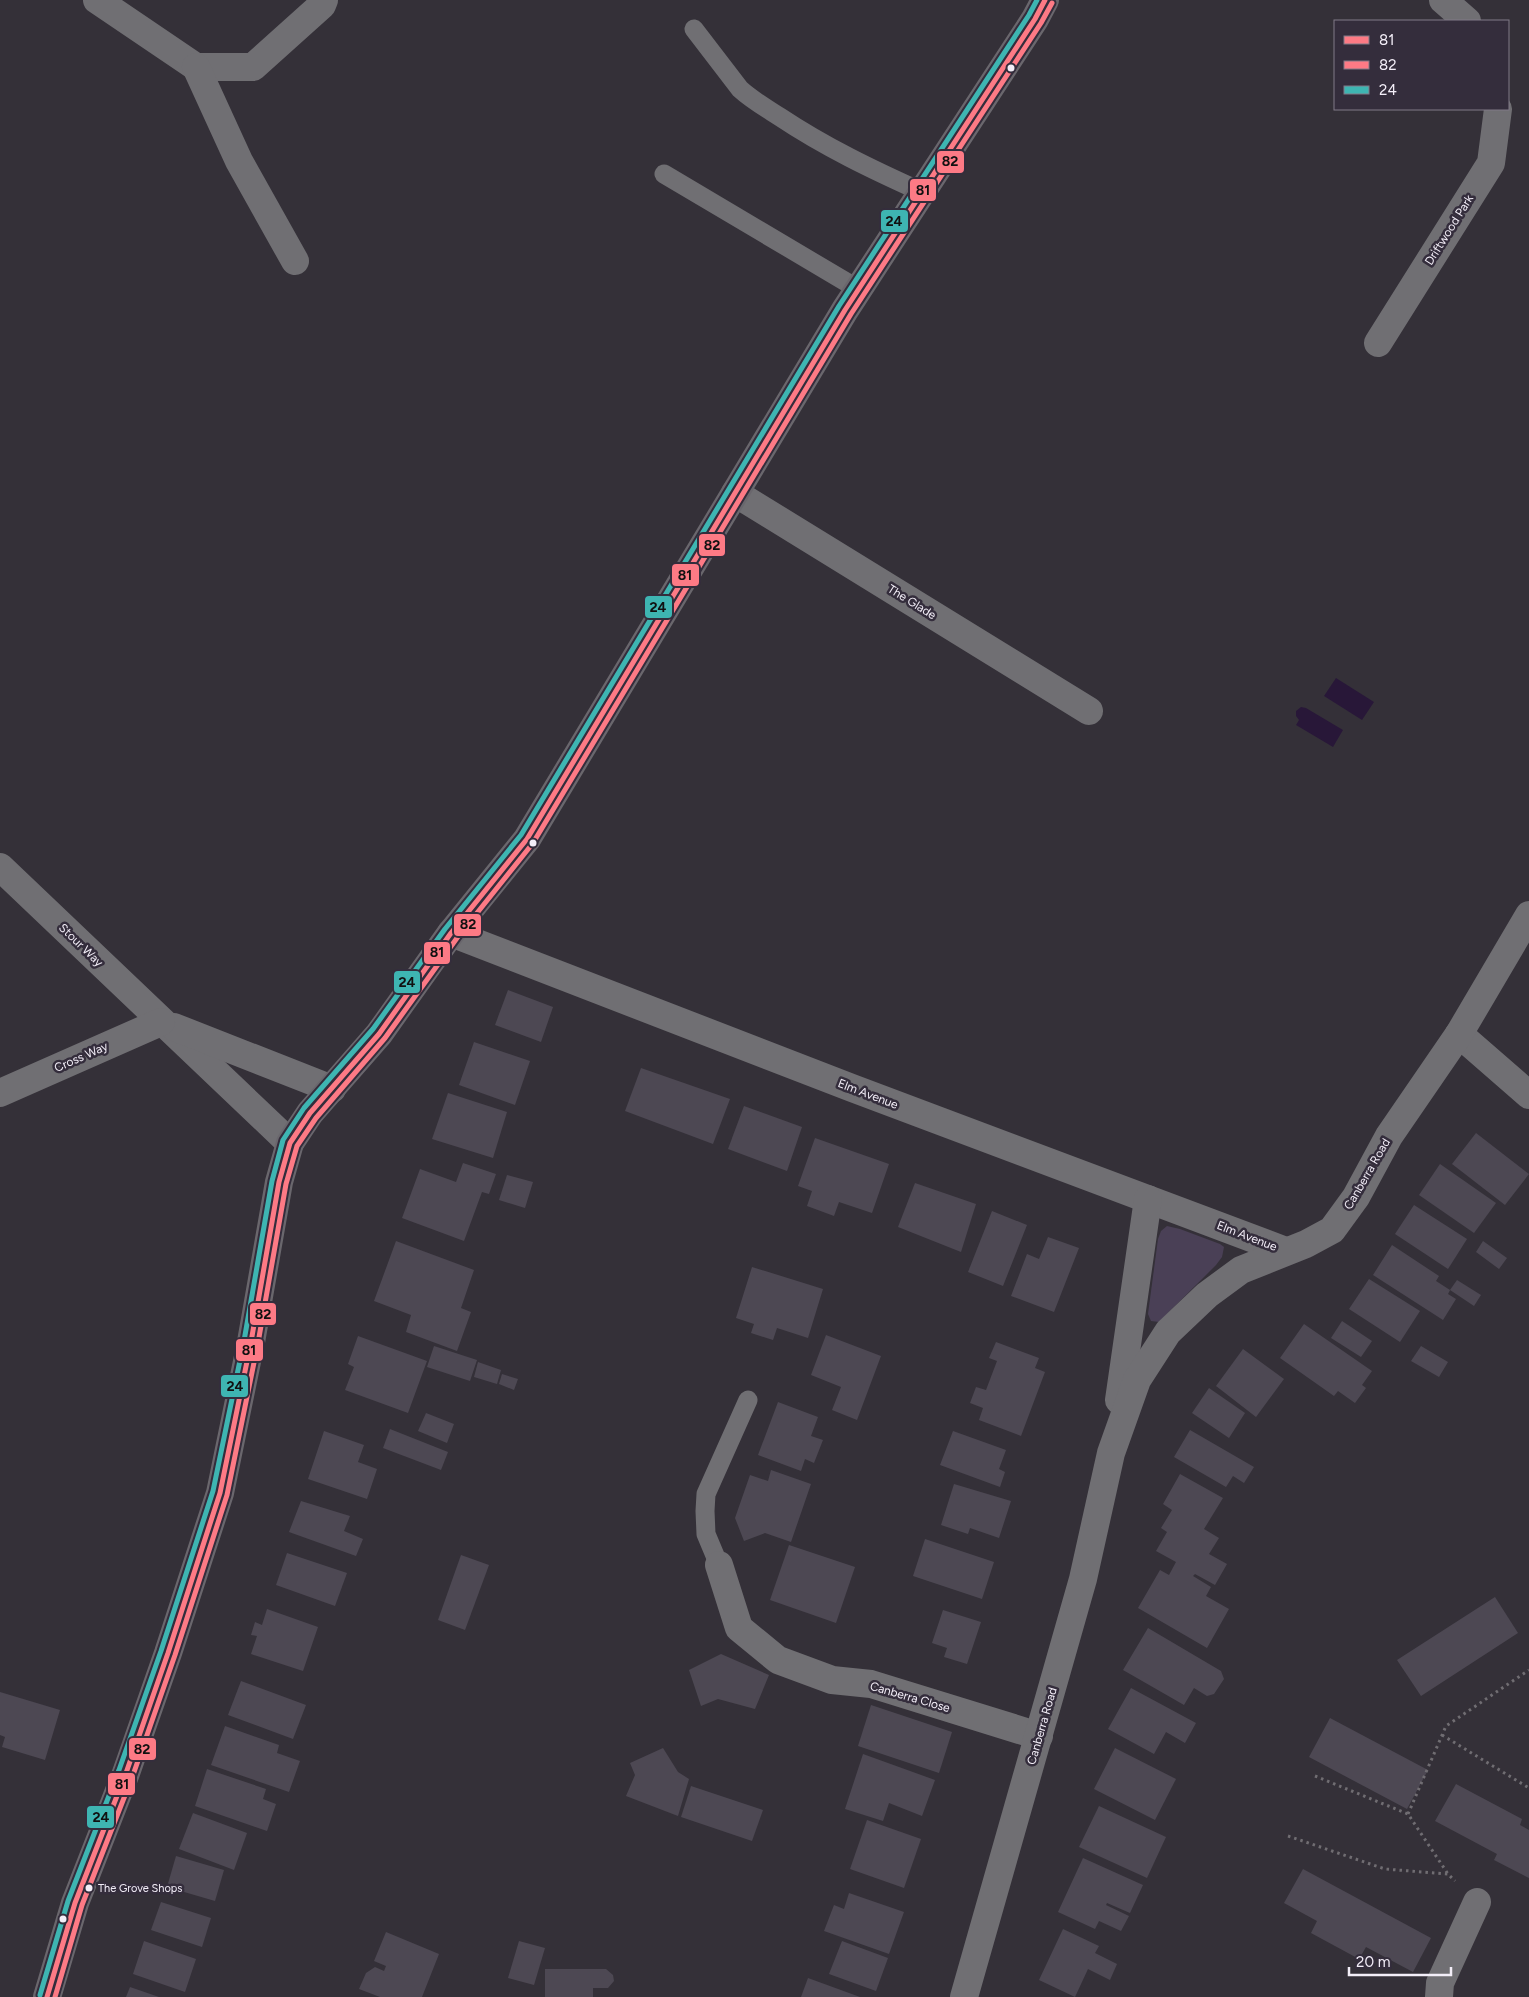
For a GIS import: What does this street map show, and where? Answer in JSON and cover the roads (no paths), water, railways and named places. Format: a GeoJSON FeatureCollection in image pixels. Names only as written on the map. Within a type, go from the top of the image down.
{"type":"FeatureCollection","features":[{"type":"Feature","properties":{"kind":"street"},"geometry":{"type":"LineString","coordinates":[[97,0],[196,67],[239,161],[295,261]]}},
{"type":"Feature","properties":{"kind":"street"},"geometry":{"type":"LineString","coordinates":[[196,67],[253,68],[322,5],[324,0]]}},
{"type":"Feature","properties":{"kind":"street"},"geometry":{"type":"LineString","coordinates":[[47,1997],[75,1903],[126,1773],[165,1662],[220,1494],[251,1342],[279,1182],[290,1143],[310,1113],[379,1034],[451,933],[527,839],[858,289],[1035,19],[1045,0]]}},
{"type":"Feature","properties":{"kind":"street"},"geometry":{"type":"LineString","coordinates":[[1443,0],[1466,20]]}},
{"type":"Feature","properties":{"kind":"street","name":"Driftwood Park"},"geometry":{"type":"LineString","coordinates":[[1378,343],[1491,163],[1498,110]]}},
{"type":"Feature","properties":{"kind":"street","name":"The Glade"},"geometry":{"type":"LineString","coordinates":[[735,493],[1088,711]]}},
{"type":"Feature","properties":{"kind":"street","name":"Stour Way"},"geometry":{"type":"LineString","coordinates":[[0,867],[290,1143]]}},
{"type":"Feature","properties":{"kind":"street","name":"Canberra Road"},"geometry":{"type":"LineString","coordinates":[[1111,1453],[1137,1380],[1168,1332],[1207,1295],[1241,1270],[1306,1244],[1332,1230],[1356,1197],[1389,1136],[1459,1034],[1529,914]]}},
{"type":"Feature","properties":{"kind":"street","name":"Elm Avenue"},"geometry":{"type":"LineString","coordinates":[[451,933],[852,1088],[1286,1251]]}},
{"type":"Feature","properties":{"kind":"street","name":"Stour Way"},"geometry":{"type":"LineString","coordinates":[[161,1022],[332,1089]]}},
{"type":"Feature","properties":{"kind":"street","name":"Cross Way"},"geometry":{"type":"LineString","coordinates":[[0,1093],[161,1022]]}},
{"type":"Feature","properties":{"kind":"street"},"geometry":{"type":"LineString","coordinates":[[1459,1034],[1529,1095]]}},
{"type":"Feature","properties":{"kind":"street","name":"Canberra Road"},"geometry":{"type":"LineString","coordinates":[[964,1997],[1083,1579],[1111,1453],[1148,1198]]}},
{"type":"Feature","properties":{"kind":"street","name":"Canberra Close"},"geometry":{"type":"LineString","coordinates":[[719,1565],[739,1628],[778,1660],[832,1680],[871,1684],[1039,1736]]}},
{"type":"Feature","properties":{"kind":"street"},"geometry":{"type":"LineString","coordinates":[[1439,1997],[1440,1983],[1477,1902]]}},
{"type":"Feature","properties":{"kind":"lane"},"geometry":{"type":"LineString","coordinates":[[694,29],[740,89],[749,97],[843,154],[922,192]]}},
{"type":"Feature","properties":{"kind":"lane"},"geometry":{"type":"LineString","coordinates":[[664,174],[858,289]]}},
{"type":"Feature","properties":{"kind":"lane"},"geometry":{"type":"LineString","coordinates":[[719,1565],[706,1534],[706,1494],[748,1400]]}},
{"type":"Feature","properties":{"kind":"place","name":"The Grove Shops"},"geometry":{"type":"Point","coordinates":[89,1888]}}]}
